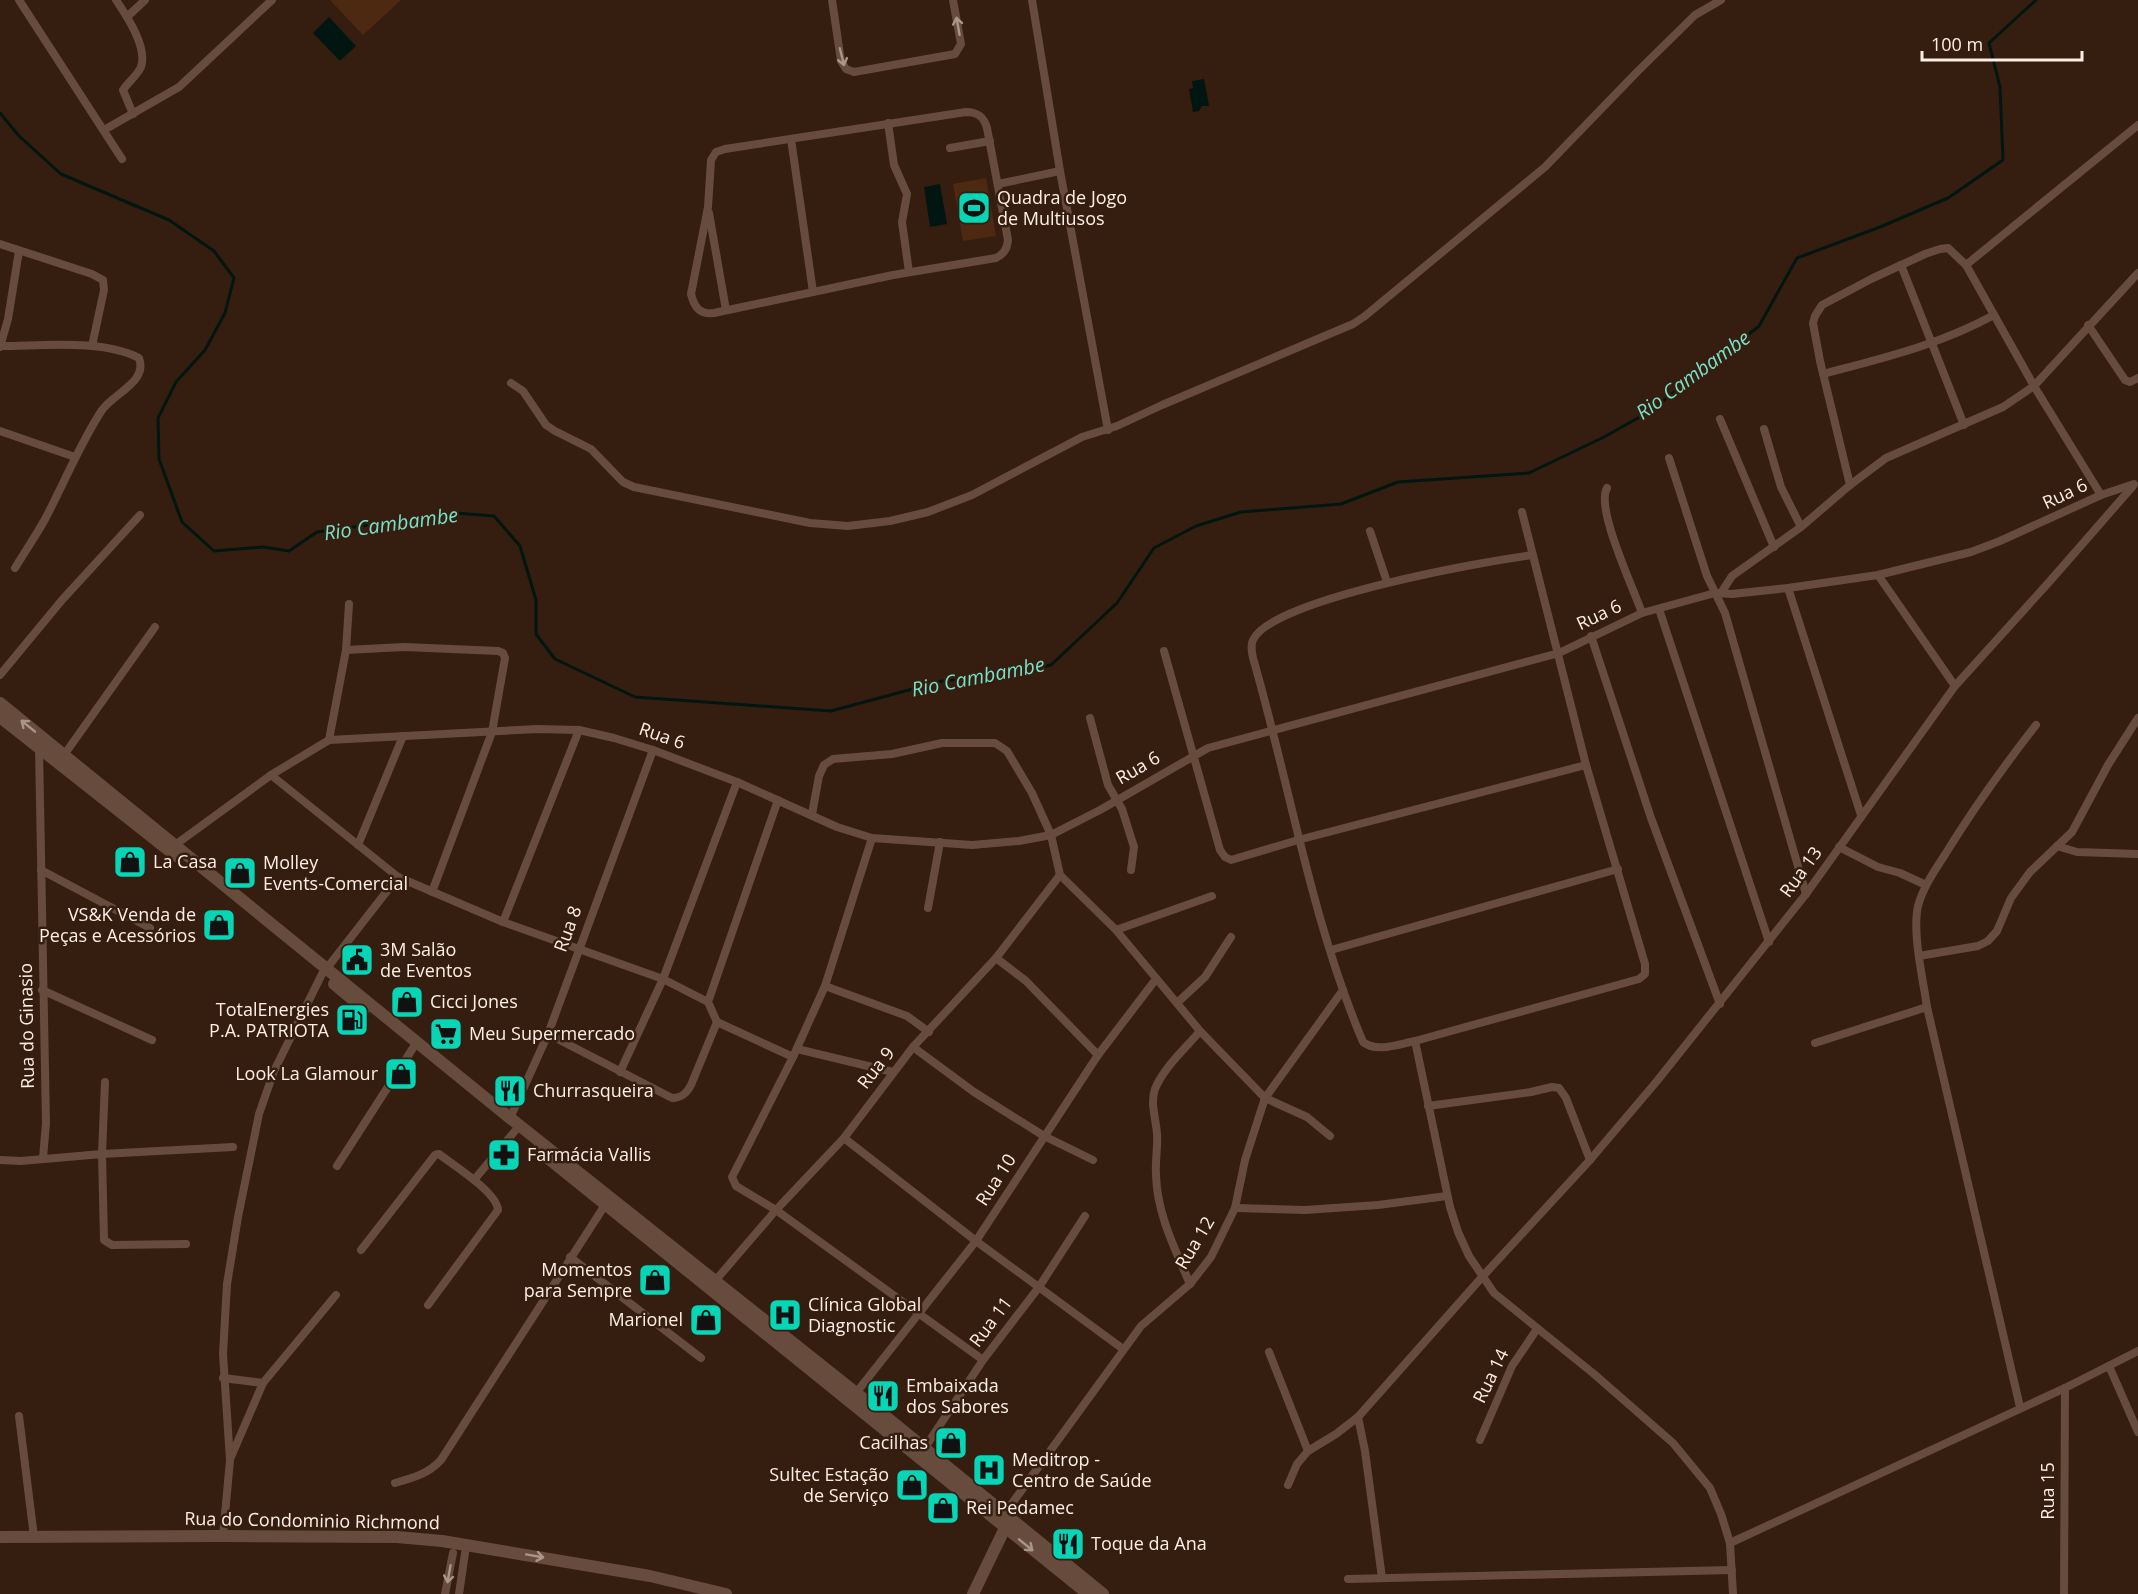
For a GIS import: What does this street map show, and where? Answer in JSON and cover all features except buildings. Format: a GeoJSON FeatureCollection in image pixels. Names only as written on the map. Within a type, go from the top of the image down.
{"type":"FeatureCollection","features":[{"type":"Feature","properties":{"kind":"main road"},"geometry":{"type":"LineString","coordinates":[[0,703],[175,845],[413,1048],[857,1406],[1080,1592]]}},
{"type":"Feature","properties":{"kind":"main road"},"geometry":{"type":"LineString","coordinates":[[0,717],[325,971],[856,1393],[1103,1594]]}},
{"type":"Feature","properties":{"kind":"main road"},"geometry":{"type":"LineString","coordinates":[[973,1594],[1005,1528]]}},
{"type":"Feature","properties":{"kind":"main road","name":"Rua do Condominio Richmond"},"geometry":{"type":"LineString","coordinates":[[0,1537],[397,1537],[478,1546],[650,1576],[726,1594]]}},
{"type":"Feature","properties":{"kind":"street"},"geometry":{"type":"LineString","coordinates":[[19,0],[122,159]]}},
{"type":"Feature","properties":{"kind":"street"},"geometry":{"type":"LineString","coordinates":[[116,0],[128,17],[141,52],[140,70],[123,90],[133,114]]}},
{"type":"Feature","properties":{"kind":"street"},"geometry":{"type":"LineString","coordinates":[[128,17],[145,0]]}},
{"type":"Feature","properties":{"kind":"street"},"geometry":{"type":"LineString","coordinates":[[104,130],[178,87],[272,0]]}},
{"type":"Feature","properties":{"kind":"street"},"geometry":{"type":"LineString","coordinates":[[832,0],[841,61],[846,69],[854,72],[955,54],[961,44],[953,0]]}},
{"type":"Feature","properties":{"kind":"street"},"geometry":{"type":"LineString","coordinates":[[1032,0],[1060,171],[1108,429]]}},
{"type":"Feature","properties":{"kind":"street"},"geometry":{"type":"LineString","coordinates":[[511,383],[523,391],[546,425],[591,449],[623,482],[634,487],[757,514],[819,524],[848,526],[928,512],[972,495],[1082,437],[1108,429],[1353,324],[1545,167],[1695,15],[1720,0]]}},
{"type":"Feature","properties":{"kind":"street"},"geometry":{"type":"LineString","coordinates":[[973,112],[986,122],[1008,240],[1008,246],[1002,255],[705,314],[700,312],[691,294],[708,207],[711,160],[716,152],[888,123],[973,112]]}},
{"type":"Feature","properties":{"kind":"street"},"geometry":{"type":"LineString","coordinates":[[888,123],[894,165],[907,194],[902,222],[909,272]]}},
{"type":"Feature","properties":{"kind":"street"},"geometry":{"type":"LineString","coordinates":[[1966,265],[2138,125]]}},
{"type":"Feature","properties":{"kind":"street"},"geometry":{"type":"LineString","coordinates":[[791,139],[813,292]]}},
{"type":"Feature","properties":{"kind":"street"},"geometry":{"type":"LineString","coordinates":[[950,148],[990,141]]}},
{"type":"Feature","properties":{"kind":"street"},"geometry":{"type":"LineString","coordinates":[[998,184],[1060,171]]}},
{"type":"Feature","properties":{"kind":"street"},"geometry":{"type":"LineString","coordinates":[[708,207],[726,310]]}},
{"type":"Feature","properties":{"kind":"street"},"geometry":{"type":"LineString","coordinates":[[0,244],[92,274],[103,280],[104,290],[92,346]]}},
{"type":"Feature","properties":{"kind":"street"},"geometry":{"type":"LineString","coordinates":[[1850,484],[1822,374],[1813,323],[1818,309],[1822,304],[1901,265],[1932,251],[1948,248],[1966,265],[2034,386],[2101,495]]}},
{"type":"Feature","properties":{"kind":"street"},"geometry":{"type":"LineString","coordinates":[[15,568],[44,521],[75,457],[104,408],[140,374],[142,364],[139,357],[92,346],[0,346],[8,320],[19,250]]}},
{"type":"Feature","properties":{"kind":"street"},"geometry":{"type":"LineString","coordinates":[[1901,265],[1964,425]]}},
{"type":"Feature","properties":{"kind":"street"},"geometry":{"type":"LineString","coordinates":[[1718,593],[1732,576],[1801,527],[1850,484],[1886,458],[2002,407],[2034,386],[2138,273]]}},
{"type":"Feature","properties":{"kind":"street"},"geometry":{"type":"LineString","coordinates":[[1822,374],[1932,344],[1969,329],[1994,315]]}},
{"type":"Feature","properties":{"kind":"street"},"geometry":{"type":"LineString","coordinates":[[2088,326],[2125,380],[2130,382],[2138,378]]}},
{"type":"Feature","properties":{"kind":"street"},"geometry":{"type":"LineString","coordinates":[[1720,419],[1774,547]]}},
{"type":"Feature","properties":{"kind":"street"},"geometry":{"type":"LineString","coordinates":[[1764,429],[1781,487],[1801,527]]}},
{"type":"Feature","properties":{"kind":"street"},"geometry":{"type":"LineString","coordinates":[[0,431],[75,457]]}},
{"type":"Feature","properties":{"kind":"street"},"geometry":{"type":"LineString","coordinates":[[1669,458],[1707,576],[1718,593],[1725,613],[1806,894]]}},
{"type":"Feature","properties":{"kind":"street","name":"Rua 6"},"geometry":{"type":"LineString","coordinates":[[175,845],[271,775],[329,740],[537,729],[579,730],[653,750],[737,782],[837,827],[872,838],[993,844],[1051,835],[1208,748],[1559,653],[1642,614],[1718,593],[1732,594],[1788,588],[1878,575],[1971,552],[2101,495],[2136,483]]}},
{"type":"Feature","properties":{"kind":"street","name":"Rua 13"},"geometry":{"type":"LineString","coordinates":[[1308,1451],[1358,1417],[1590,1160],[1720,1004],[1806,894],[1955,686],[2136,483]]}},
{"type":"Feature","properties":{"kind":"street"},"geometry":{"type":"LineString","coordinates":[[1606,488],[1603,500],[1610,531],[1642,614]]}},
{"type":"Feature","properties":{"kind":"street"},"geometry":{"type":"LineString","coordinates":[[1522,512],[1559,653],[1586,765],[1645,964],[1645,974],[1639,979],[1415,1041],[1370,1047],[1363,1042],[1342,990],[1298,840],[1274,729],[1253,658],[1251,646],[1253,639],[1275,621],[1302,609],[1386,582],[1482,562],[1533,555]]}},
{"type":"Feature","properties":{"kind":"street"},"geometry":{"type":"LineString","coordinates":[[0,675],[62,600],[140,515]]}},
{"type":"Feature","properties":{"kind":"street"},"geometry":{"type":"LineString","coordinates":[[1370,531],[1386,582]]}},
{"type":"Feature","properties":{"kind":"street"},"geometry":{"type":"LineString","coordinates":[[1878,575],[1955,686]]}},
{"type":"Feature","properties":{"kind":"street"},"geometry":{"type":"LineString","coordinates":[[1788,588],[1861,815]]}},
{"type":"Feature","properties":{"kind":"street"},"geometry":{"type":"LineString","coordinates":[[329,740],[346,650],[350,604]]}},
{"type":"Feature","properties":{"kind":"street"},"geometry":{"type":"LineString","coordinates":[[1659,609],[1769,942]]}},
{"type":"Feature","properties":{"kind":"street"},"geometry":{"type":"LineString","coordinates":[[64,755],[155,627]]}},
{"type":"Feature","properties":{"kind":"street"},"geometry":{"type":"LineString","coordinates":[[1591,636],[1651,818],[1720,1004]]}},
{"type":"Feature","properties":{"kind":"street"},"geometry":{"type":"LineString","coordinates":[[346,650],[414,648],[498,651],[503,653],[505,658],[492,732],[432,892]]}},
{"type":"Feature","properties":{"kind":"street"},"geometry":{"type":"LineString","coordinates":[[1164,651],[1220,850],[1225,857],[1231,860],[1298,840],[1586,765]]}},
{"type":"Feature","properties":{"kind":"street"},"geometry":{"type":"LineString","coordinates":[[1090,718],[1108,785],[1122,809],[1134,847],[1131,870]]}},
{"type":"Feature","properties":{"kind":"street"},"geometry":{"type":"LineString","coordinates":[[1919,956],[1978,946],[1988,941],[1997,931],[2012,898],[2030,872],[2072,832],[2108,765],[2138,718]]}},
{"type":"Feature","properties":{"kind":"street"},"geometry":{"type":"LineString","coordinates":[[2020,1407],[1927,1007],[1919,956],[1918,908],[1926,885],[1956,836],[2036,725]]}},
{"type":"Feature","properties":{"kind":"street"},"geometry":{"type":"LineString","coordinates":[[503,922],[579,730]]}},
{"type":"Feature","properties":{"kind":"street"},"geometry":{"type":"LineString","coordinates":[[358,845],[403,736]]}},
{"type":"Feature","properties":{"kind":"street"},"geometry":{"type":"LineString","coordinates":[[812,814],[819,776],[824,765],[833,759],[892,754],[942,743],[996,743],[1002,746],[1032,793],[1051,835],[1060,875],[1116,930],[1200,1031],[1265,1098],[1307,1117],[1330,1136]]}},
{"type":"Feature","properties":{"kind":"street","name":"Rua do Ginasio"},"geometry":{"type":"LineString","coordinates":[[39,748],[46,1123],[43,1158]]}},
{"type":"Feature","properties":{"kind":"street","name":"Rua 8"},"geometry":{"type":"LineString","coordinates":[[510,1118],[548,1034],[653,750]]}},
{"type":"Feature","properties":{"kind":"street"},"geometry":{"type":"LineString","coordinates":[[271,775],[398,877],[578,951],[663,979],[708,1002],[717,1022],[795,1053],[893,1072]]}},
{"type":"Feature","properties":{"kind":"street"},"geometry":{"type":"LineString","coordinates":[[620,1072],[663,979],[737,782]]}},
{"type":"Feature","properties":{"kind":"street"},"geometry":{"type":"LineString","coordinates":[[708,1002],[778,800]]}},
{"type":"Feature","properties":{"kind":"street"},"geometry":{"type":"LineString","coordinates":[[872,838],[825,986],[795,1053],[732,1178],[736,1186],[776,1210],[983,1360]]}},
{"type":"Feature","properties":{"kind":"street"},"geometry":{"type":"LineString","coordinates":[[928,908],[940,842]]}},
{"type":"Feature","properties":{"kind":"street"},"geometry":{"type":"LineString","coordinates":[[2057,846],[2077,852],[2138,854]]}},
{"type":"Feature","properties":{"kind":"street"},"geometry":{"type":"LineString","coordinates":[[1839,847],[1878,867],[1900,873],[1926,885]]}},
{"type":"Feature","properties":{"kind":"street"},"geometry":{"type":"LineString","coordinates":[[1331,950],[1618,869]]}},
{"type":"Feature","properties":{"kind":"street"},"geometry":{"type":"LineString","coordinates":[[40,870],[150,928]]}},
{"type":"Feature","properties":{"kind":"street","name":"Rua 9"},"geometry":{"type":"LineString","coordinates":[[715,1281],[776,1210],[844,1138],[913,1047],[996,958],[1060,875]]}},
{"type":"Feature","properties":{"kind":"street"},"geometry":{"type":"LineString","coordinates":[[223,1536],[230,1460],[223,1378],[227,1284],[259,1114],[274,1071],[325,971],[398,877]]}},
{"type":"Feature","properties":{"kind":"street"},"geometry":{"type":"LineString","coordinates":[[1116,930],[1212,896]]}},
{"type":"Feature","properties":{"kind":"street"},"geometry":{"type":"LineString","coordinates":[[1178,1002],[1205,977],[1232,938]]}},
{"type":"Feature","properties":{"kind":"street"},"geometry":{"type":"LineString","coordinates":[[996,958],[1026,981],[1098,1055]]}},
{"type":"Feature","properties":{"kind":"street","name":"Rua 10"},"geometry":{"type":"LineString","coordinates":[[856,1393],[976,1241],[1098,1055],[1156,979]]}},
{"type":"Feature","properties":{"kind":"street"},"geometry":{"type":"LineString","coordinates":[[825,986],[907,1016],[929,1032]]}},
{"type":"Feature","properties":{"kind":"street"},"geometry":{"type":"LineString","coordinates":[[42,990],[152,1040]]}},
{"type":"Feature","properties":{"kind":"street","name":"Rua 12"},"geometry":{"type":"LineString","coordinates":[[1005,1514],[1141,1326],[1190,1284],[1210,1257],[1234,1208],[1245,1160],[1265,1098],[1342,990]]}},
{"type":"Feature","properties":{"kind":"street"},"geometry":{"type":"LineString","coordinates":[[1815,1043],[1927,1007]]}},
{"type":"Feature","properties":{"kind":"street"},"geometry":{"type":"LineString","coordinates":[[548,1034],[672,1098],[683,1095],[691,1085],[717,1022]]}},
{"type":"Feature","properties":{"kind":"street"},"geometry":{"type":"LineString","coordinates":[[1190,1284],[1167,1233],[1161,1209],[1156,1177],[1157,1136],[1153,1103],[1154,1092],[1160,1078],[1200,1031]]}},
{"type":"Feature","properties":{"kind":"street"},"geometry":{"type":"LineString","coordinates":[[1415,1041],[1447,1196],[1458,1232],[1469,1256],[1494,1293],[1594,1374],[1673,1443],[1710,1488],[1730,1543],[1733,1594]]}},
{"type":"Feature","properties":{"kind":"street"},"geometry":{"type":"LineString","coordinates":[[913,1047],[974,1092],[1044,1136],[1093,1160]]}},
{"type":"Feature","properties":{"kind":"street"},"geometry":{"type":"LineString","coordinates":[[337,1166],[413,1048]]}},
{"type":"Feature","properties":{"kind":"street"},"geometry":{"type":"LineString","coordinates":[[105,1082],[102,1233],[106,1243],[112,1245],[186,1244]]}},
{"type":"Feature","properties":{"kind":"street"},"geometry":{"type":"LineString","coordinates":[[1428,1106],[1552,1087],[1558,1088],[1566,1098],[1590,1160]]}},
{"type":"Feature","properties":{"kind":"street"},"geometry":{"type":"LineString","coordinates":[[474,1180],[515,1131]]}},
{"type":"Feature","properties":{"kind":"street"},"geometry":{"type":"LineString","coordinates":[[844,1138],[976,1241],[1123,1349]]}},
{"type":"Feature","properties":{"kind":"street"},"geometry":{"type":"LineString","coordinates":[[0,1160],[21,1161],[102,1154],[233,1148]]}},
{"type":"Feature","properties":{"kind":"street"},"geometry":{"type":"LineString","coordinates":[[361,1251],[435,1155],[438,1154],[474,1180],[498,1204],[498,1210],[428,1305]]}},
{"type":"Feature","properties":{"kind":"street"},"geometry":{"type":"LineString","coordinates":[[1234,1208],[1315,1209],[1378,1205],[1447,1196]]}},
{"type":"Feature","properties":{"kind":"street"},"geometry":{"type":"LineString","coordinates":[[395,1483],[422,1475],[441,1460],[605,1205]]}},
{"type":"Feature","properties":{"kind":"street","name":"Rua 11"},"geometry":{"type":"LineString","coordinates":[[924,1449],[983,1360],[1038,1287],[1085,1216]]}},
{"type":"Feature","properties":{"kind":"street"},"geometry":{"type":"LineString","coordinates":[[570,1257],[701,1358]]}},
{"type":"Feature","properties":{"kind":"street"},"geometry":{"type":"LineString","coordinates":[[230,1460],[263,1383],[336,1295]]}},
{"type":"Feature","properties":{"kind":"street","name":"Rua 14"},"geometry":{"type":"LineString","coordinates":[[1480,1440],[1512,1366],[1537,1329]]}},
{"type":"Feature","properties":{"kind":"street"},"geometry":{"type":"LineString","coordinates":[[1730,1543],[2020,1407],[2066,1388],[2138,1351]]}},
{"type":"Feature","properties":{"kind":"street"},"geometry":{"type":"LineString","coordinates":[[1269,1352],[1308,1451],[1297,1464],[1288,1485]]}},
{"type":"Feature","properties":{"kind":"street"},"geometry":{"type":"LineString","coordinates":[[2109,1366],[2138,1432]]}},
{"type":"Feature","properties":{"kind":"street"},"geometry":{"type":"LineString","coordinates":[[223,1378],[263,1383]]}},
{"type":"Feature","properties":{"kind":"street","name":"Rua 15"},"geometry":{"type":"LineString","coordinates":[[2064,1594],[2066,1388]]}},
{"type":"Feature","properties":{"kind":"street"},"geometry":{"type":"LineString","coordinates":[[19,1416],[34,1537]]}},
{"type":"Feature","properties":{"kind":"street"},"geometry":{"type":"LineString","coordinates":[[1358,1417],[1365,1451],[1382,1578]]}},
{"type":"Feature","properties":{"kind":"street"},"geometry":{"type":"LineString","coordinates":[[445,1594],[453,1553]]}},
{"type":"Feature","properties":{"kind":"street"},"geometry":{"type":"LineString","coordinates":[[459,1594],[465,1553]]}},
{"type":"Feature","properties":{"kind":"street"},"geometry":{"type":"LineString","coordinates":[[1348,1579],[1732,1570]]}},
{"type":"Feature","properties":{"kind":"shaded area"},"geometry":{"type":"Polygon","coordinates":[[[330,0],[401,0],[363,35],[330,0]]]}},
{"type":"Feature","properties":{"kind":"shaded area"},"geometry":{"type":"Polygon","coordinates":[[[329,17],[356,46],[340,61],[313,33],[329,17]]]}},
{"type":"Feature","properties":{"kind":"shaded area"},"geometry":{"type":"Polygon","coordinates":[[[1204,79],[1209,106],[1202,106],[1199,111],[1193,112],[1189,89],[1193,88],[1192,81],[1204,79]]]}},
{"type":"Feature","properties":{"kind":"shaded area","name":"Quadra de Jogo de Multiusos"},"geometry":{"type":"Polygon","coordinates":[[[986,178],[996,236],[963,241],[953,184],[986,178]]]}},
{"type":"Feature","properties":{"kind":"shaded area"},"geometry":{"type":"Polygon","coordinates":[[[940,184],[947,224],[930,227],[924,187],[940,184]]]}},
{"type":"Feature","properties":{"kind":"waterway","name":"Rio Cambambe"},"geometry":{"type":"LineString","coordinates":[[0,113],[19,136],[61,174],[169,220],[214,251],[234,278],[225,313],[205,350],[176,382],[158,418],[159,459],[182,522],[214,551],[263,547],[289,551],[317,532],[455,513],[494,516],[520,546],[536,600],[536,634],[555,659],[635,697],[831,711],[942,681],[1001,675],[1051,665],[1117,603],[1154,548],[1196,526],[1241,512],[1341,504],[1398,482],[1529,473],[1604,437],[1645,414],[1759,326],[1797,258],[1880,227],[1948,198],[2003,160],[2000,87],[1989,43],[2036,0]]}},
{"type":"Feature","properties":{"kind":"place","name":"Quadra de Jogo de Multiusos"},"geometry":{"type":"Point","coordinates":[974,208]}},
{"type":"Feature","properties":{"kind":"place","name":"La Casa"},"geometry":{"type":"Point","coordinates":[130,862]}},
{"type":"Feature","properties":{"kind":"place","name":"Molley Events-Comercial"},"geometry":{"type":"Point","coordinates":[240,873]}},
{"type":"Feature","properties":{"kind":"place","name":"VS&K Venda de Peças e Acessórios"},"geometry":{"type":"Point","coordinates":[219,925]}},
{"type":"Feature","properties":{"kind":"place","name":"3M Salão de Eventos"},"geometry":{"type":"Point","coordinates":[357,960]}},
{"type":"Feature","properties":{"kind":"place","name":"Cicci Jones"},"geometry":{"type":"Point","coordinates":[407,1002]}},
{"type":"Feature","properties":{"kind":"place","name":"TotalEnergies P.A. PATRIOTA"},"geometry":{"type":"Point","coordinates":[352,1020]}},
{"type":"Feature","properties":{"kind":"place","name":"Meu Supermercado"},"geometry":{"type":"Point","coordinates":[446,1034]}},
{"type":"Feature","properties":{"kind":"place","name":"Look La Glamour"},"geometry":{"type":"Point","coordinates":[401,1074]}},
{"type":"Feature","properties":{"kind":"place","name":"Churrasqueira"},"geometry":{"type":"Point","coordinates":[510,1091]}},
{"type":"Feature","properties":{"kind":"place","name":"Farmácia Vallis"},"geometry":{"type":"Point","coordinates":[504,1155]}},
{"type":"Feature","properties":{"kind":"place","name":"Momentos para Sempre"},"geometry":{"type":"Point","coordinates":[655,1280]}},
{"type":"Feature","properties":{"kind":"place","name":"Clínica Global Diagnostic"},"geometry":{"type":"Point","coordinates":[785,1315]}},
{"type":"Feature","properties":{"kind":"place","name":"Marionel"},"geometry":{"type":"Point","coordinates":[706,1320]}},
{"type":"Feature","properties":{"kind":"place","name":"Embaixada dos Sabores"},"geometry":{"type":"Point","coordinates":[883,1396]}},
{"type":"Feature","properties":{"kind":"place","name":"Cacilhas"},"geometry":{"type":"Point","coordinates":[951,1443]}},
{"type":"Feature","properties":{"kind":"place","name":"Meditrop - Centro de Saúde"},"geometry":{"type":"Point","coordinates":[989,1470]}},
{"type":"Feature","properties":{"kind":"place","name":"Sultec Estação de Serviço"},"geometry":{"type":"Point","coordinates":[912,1485]}},
{"type":"Feature","properties":{"kind":"place","name":"Rei Pedamec"},"geometry":{"type":"Point","coordinates":[943,1508]}},
{"type":"Feature","properties":{"kind":"place","name":"Toque da Ana"},"geometry":{"type":"Point","coordinates":[1068,1544]}}]}
